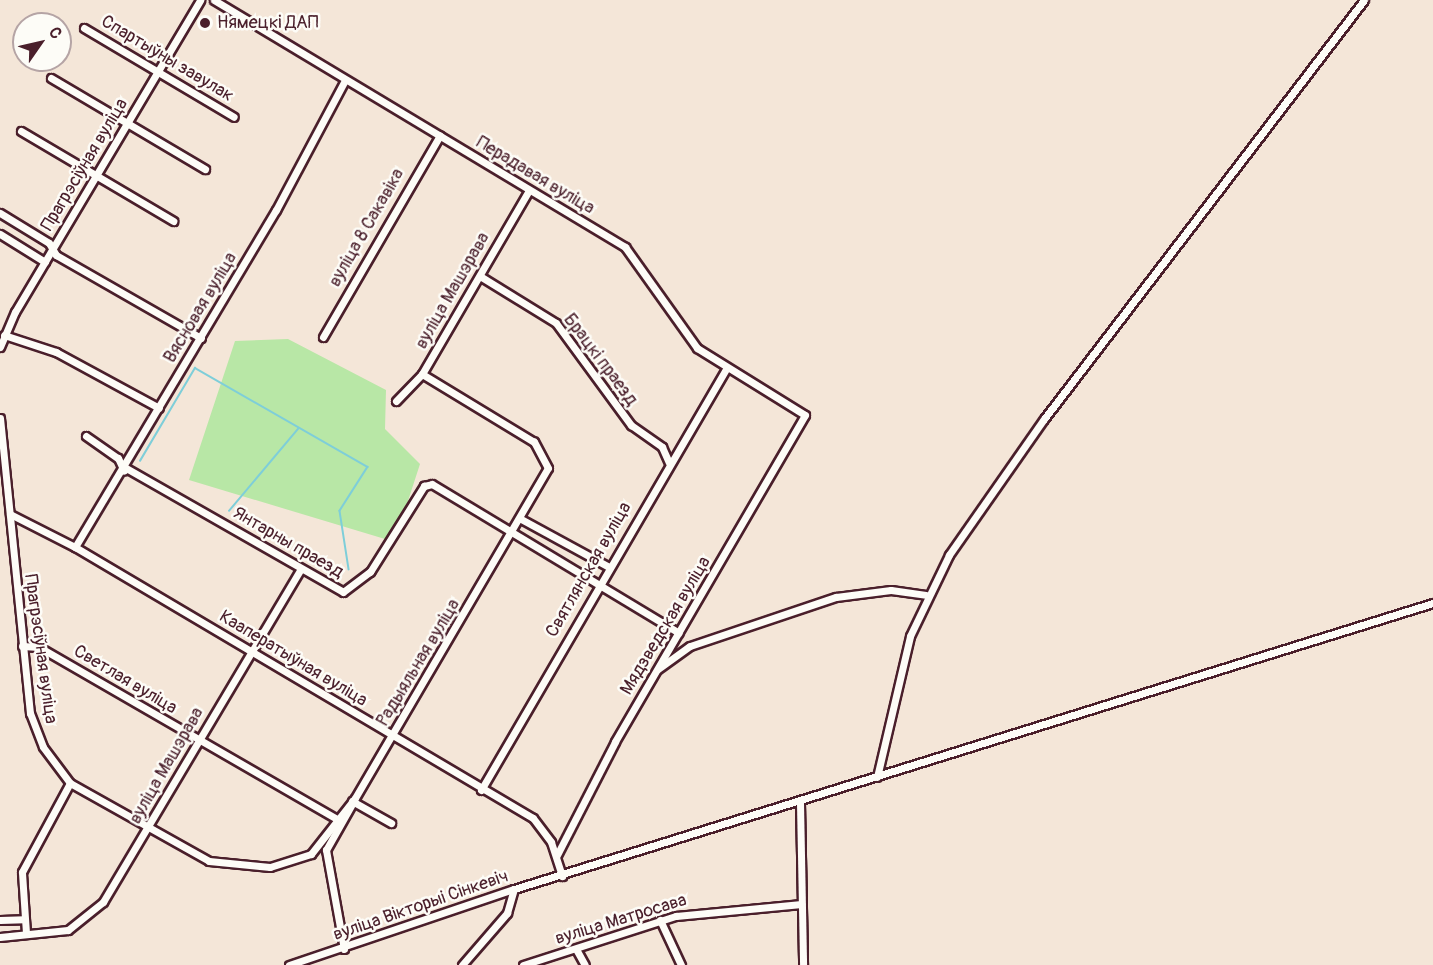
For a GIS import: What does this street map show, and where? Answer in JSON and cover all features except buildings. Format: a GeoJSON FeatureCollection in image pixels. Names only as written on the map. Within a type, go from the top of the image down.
{"type":"FeatureCollection","features":[{"type":"Feature","properties":{"kind":"street","name":"Прагрэсіўная вуліца"},"geometry":{"type":"LineString","coordinates":[[0,347],[3,331],[200,0]]}},
{"type":"Feature","properties":{"kind":"street","name":"Перадавая вуліца"},"geometry":{"type":"LineString","coordinates":[[214,0],[631,252],[692,342],[727,369],[805,415]]}},
{"type":"Feature","properties":{"kind":"street"},"geometry":{"type":"LineString","coordinates":[[877,777],[898,677],[926,595],[1044,419],[1364,0]]}},
{"type":"Feature","properties":{"kind":"street","name":"Спартыўны завулак"},"geometry":{"type":"LineString","coordinates":[[84,28],[234,117]]}},
{"type":"Feature","properties":{"kind":"street"},"geometry":{"type":"LineString","coordinates":[[51,78],[205,169]]}},
{"type":"Feature","properties":{"kind":"street","name":"Вясновая вуліца"},"geometry":{"type":"LineString","coordinates":[[75,547],[125,469],[201,338],[345,80]]}},
{"type":"Feature","properties":{"kind":"street"},"geometry":{"type":"LineString","coordinates":[[21,131],[173,221]]}},
{"type":"Feature","properties":{"kind":"street","name":"вуліца 8 Сакавіка"},"geometry":{"type":"LineString","coordinates":[[323,337],[440,135]]}},
{"type":"Feature","properties":{"kind":"street","name":"вуліца Машэрава"},"geometry":{"type":"LineString","coordinates":[[396,401],[422,374],[529,190]]}},
{"type":"Feature","properties":{"kind":"street"},"geometry":{"type":"LineString","coordinates":[[0,213],[105,286],[201,338]]}},
{"type":"Feature","properties":{"kind":"street"},"geometry":{"type":"LineString","coordinates":[[0,224],[9,219]]}},
{"type":"Feature","properties":{"kind":"street"},"geometry":{"type":"LineString","coordinates":[[0,234],[45,262]]}},
{"type":"Feature","properties":{"kind":"street","name":"Брацкі праезд"},"geometry":{"type":"LineString","coordinates":[[480,276],[556,323],[631,426],[662,447]]}},
{"type":"Feature","properties":{"kind":"street"},"geometry":{"type":"LineString","coordinates":[[3,331],[56,352],[159,408]]}},
{"type":"Feature","properties":{"kind":"street","name":"Святлянская вуліца"},"geometry":{"type":"LineString","coordinates":[[481,790],[598,584],[727,369]]}},
{"type":"Feature","properties":{"kind":"street","name":"Радыяльная вуліца"},"geometry":{"type":"LineString","coordinates":[[308,856],[334,819],[353,801],[394,736],[512,536],[547,472],[543,453],[422,374]]}},
{"type":"Feature","properties":{"kind":"street","name":"Мядзведская вуліца"},"geometry":{"type":"LineString","coordinates":[[556,855],[658,670],[805,415]]}},
{"type":"Feature","properties":{"kind":"street","name":"Прагрэсіўная вуліца"},"geometry":{"type":"LineString","coordinates":[[0,418],[22,646],[34,730],[70,783],[148,827]]}},
{"type":"Feature","properties":{"kind":"street"},"geometry":{"type":"LineString","coordinates":[[86,436],[114,454],[125,469]]}},
{"type":"Feature","properties":{"kind":"street"},"geometry":{"type":"LineString","coordinates":[[669,463],[662,447],[681,444]]}},
{"type":"Feature","properties":{"kind":"street","name":"Янтарны праезд"},"geometry":{"type":"LineString","coordinates":[[125,469],[343,592],[351,591],[379,561],[428,483],[512,536]]}},
{"type":"Feature","properties":{"kind":"street","name":"Кааператыўная вуліца"},"geometry":{"type":"LineString","coordinates":[[10,514],[75,547],[538,823],[556,855],[562,876]]}},
{"type":"Feature","properties":{"kind":"street"},"geometry":{"type":"LineString","coordinates":[[521,519],[609,567]]}},
{"type":"Feature","properties":{"kind":"street"},"geometry":{"type":"LineString","coordinates":[[512,536],[679,633]]}},
{"type":"Feature","properties":{"kind":"street","name":"вуліца Машэрава"},"geometry":{"type":"LineString","coordinates":[[0,937],[26,933],[61,932],[86,919],[107,896],[201,742],[250,651],[301,569]]}},
{"type":"Feature","properties":{"kind":"street"},"geometry":{"type":"LineString","coordinates":[[658,670],[690,646],[836,597],[891,590],[926,595]]}},
{"type":"Feature","properties":{"kind":"street","name":"вуліца Вікторыі Сінкевіч"},"geometry":{"type":"LineString","coordinates":[[289,965],[514,889],[800,803],[1433,603]]}},
{"type":"Feature","properties":{"kind":"street","name":"Светлая вуліца"},"geometry":{"type":"LineString","coordinates":[[22,646],[39,647],[334,819]]}},
{"type":"Feature","properties":{"kind":"street"},"geometry":{"type":"LineString","coordinates":[[26,933],[24,919],[25,860],[70,783]]}},
{"type":"Feature","properties":{"kind":"street"},"geometry":{"type":"LineString","coordinates":[[344,948],[326,850],[353,801],[391,823]]}},
{"type":"Feature","properties":{"kind":"street"},"geometry":{"type":"LineString","coordinates":[[800,803],[803,965]]}},
{"type":"Feature","properties":{"kind":"street"},"geometry":{"type":"LineString","coordinates":[[334,819],[336,831]]}},
{"type":"Feature","properties":{"kind":"street"},"geometry":{"type":"LineString","coordinates":[[148,827],[226,866],[280,866],[326,850]]}},
{"type":"Feature","properties":{"kind":"street"},"geometry":{"type":"LineString","coordinates":[[462,965],[507,913],[514,889]]}},
{"type":"Feature","properties":{"kind":"street","name":"вуліца Матросава"},"geometry":{"type":"LineString","coordinates":[[523,965],[660,920],[737,907],[801,904]]}},
{"type":"Feature","properties":{"kind":"street"},"geometry":{"type":"LineString","coordinates":[[0,920],[24,919]]}},
{"type":"Feature","properties":{"kind":"street"},"geometry":{"type":"LineString","coordinates":[[660,920],[681,965]]}},
{"type":"Feature","properties":{"kind":"street"},"geometry":{"type":"LineString","coordinates":[[576,949],[585,965]]}},
{"type":"Feature","properties":{"kind":"green space"},"geometry":{"type":"Polygon","coordinates":[[[288,339],[386,390],[385,429],[420,464],[407,504],[385,539],[189,480],[235,341],[288,339]]]}},
{"type":"Feature","properties":{"kind":"waterway"},"geometry":{"type":"LineString","coordinates":[[140,461],[195,368],[368,467],[340,511],[349,569]]}},
{"type":"Feature","properties":{"kind":"waterway"},"geometry":{"type":"LineString","coordinates":[[229,511],[298,429]]}},
{"type":"Feature","properties":{"kind":"place","name":"Нямецкі ДАП"},"geometry":{"type":"Point","coordinates":[205,23]}}]}
